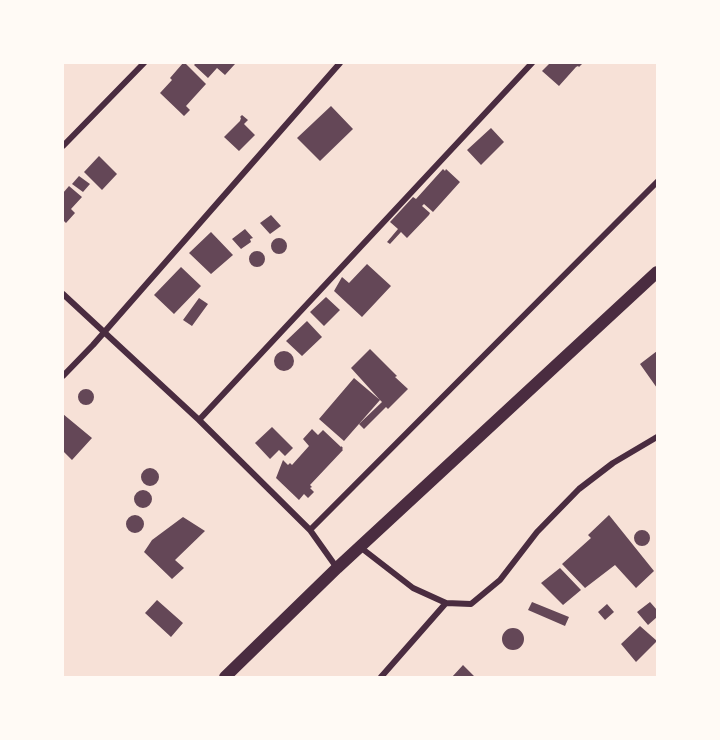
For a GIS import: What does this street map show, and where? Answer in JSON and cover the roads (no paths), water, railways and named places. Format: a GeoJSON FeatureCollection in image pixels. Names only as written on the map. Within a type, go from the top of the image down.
{"type":"FeatureCollection","features":[{"type":"Feature","properties":{"kind":"main road"},"geometry":{"type":"LineString","coordinates":[[225,677],[337,568],[657,272]]}},
{"type":"Feature","properties":{"kind":"street"},"geometry":{"type":"LineString","coordinates":[[63,146],[144,63]]}},
{"type":"Feature","properties":{"kind":"street"},"geometry":{"type":"LineString","coordinates":[[63,376],[93,345],[340,63]]}},
{"type":"Feature","properties":{"kind":"street"},"geometry":{"type":"LineString","coordinates":[[198,420],[532,63]]}},
{"type":"Feature","properties":{"kind":"street"},"geometry":{"type":"LineString","coordinates":[[310,530],[657,182]]}},
{"type":"Feature","properties":{"kind":"street"},"geometry":{"type":"LineString","coordinates":[[63,294],[198,420],[310,530],[337,568]]}},
{"type":"Feature","properties":{"kind":"street"},"geometry":{"type":"LineString","coordinates":[[360,547],[413,588],[446,603],[471,604],[500,580],[537,532],[579,489],[613,464],[657,437]]}},
{"type":"Feature","properties":{"kind":"street"},"geometry":{"type":"LineString","coordinates":[[381,677],[446,603]]}}]}
